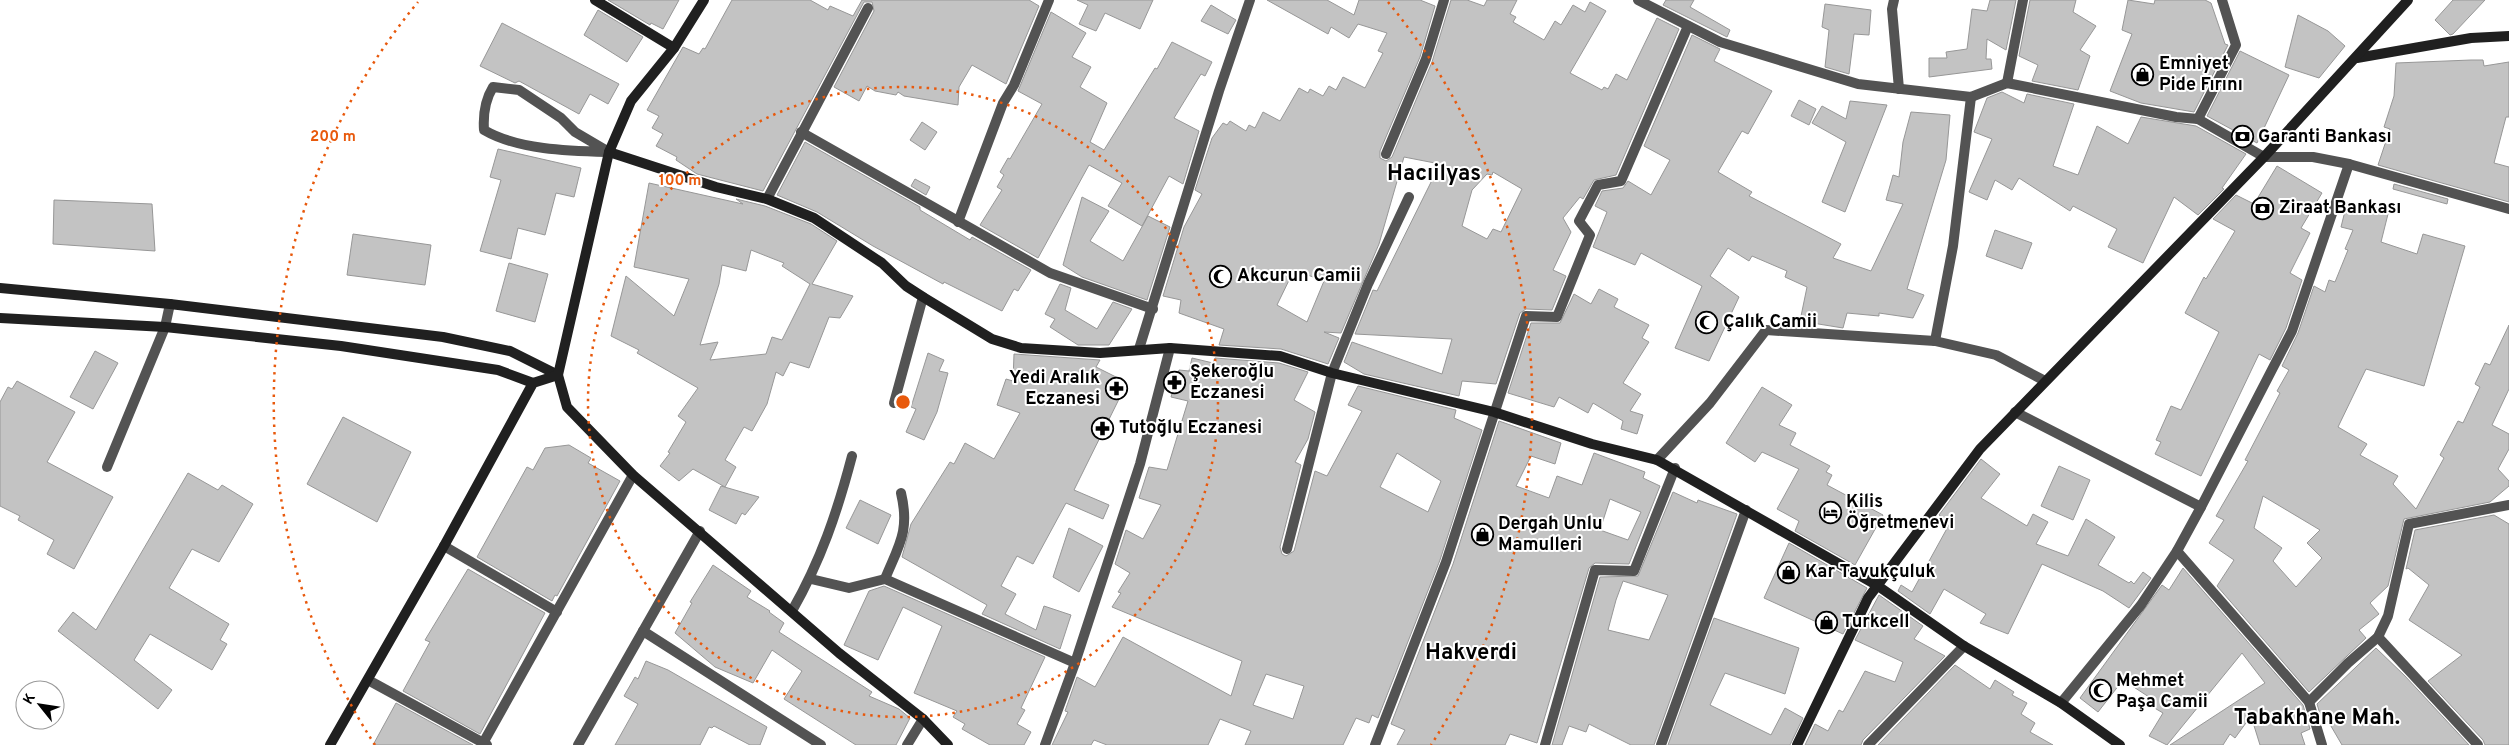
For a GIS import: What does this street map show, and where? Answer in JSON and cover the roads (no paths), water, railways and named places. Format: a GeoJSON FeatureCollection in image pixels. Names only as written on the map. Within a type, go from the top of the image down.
{"type":"FeatureCollection","features":[{"type":"Feature","properties":{"kind":"street"},"geometry":{"type":"LineString","coordinates":[[595,0],[674,48]]}},
{"type":"Feature","properties":{"kind":"street"},"geometry":{"type":"LineString","coordinates":[[704,0],[674,48],[631,101],[608,152],[558,375],[567,407],[633,475],[840,653],[923,719],[948,745]]}},
{"type":"Feature","properties":{"kind":"street"},"geometry":{"type":"LineString","coordinates":[[958,222],[1003,103],[1014,85],[1049,0]]}},
{"type":"Feature","properties":{"kind":"street"},"geometry":{"type":"LineString","coordinates":[[1139,349],[1153,309],[1216,101],[1250,0]]}},
{"type":"Feature","properties":{"kind":"street"},"geometry":{"type":"LineString","coordinates":[[1386,154],[1426,59],[1444,0]]}},
{"type":"Feature","properties":{"kind":"street"},"geometry":{"type":"LineString","coordinates":[[1638,0],[1720,42],[1848,82],[1970,97],[2007,83],[2176,117],[2198,119],[2264,157],[2313,157],[2349,164],[2509,209]]}},
{"type":"Feature","properties":{"kind":"street"},"geometry":{"type":"LineString","coordinates":[[1894,0],[1892,9],[1899,89]]}},
{"type":"Feature","properties":{"kind":"street"},"geometry":{"type":"LineString","coordinates":[[2007,83],[2023,0]]}},
{"type":"Feature","properties":{"kind":"street"},"geometry":{"type":"LineString","coordinates":[[2198,119],[2236,45],[2222,0]]}},
{"type":"Feature","properties":{"kind":"street"},"geometry":{"type":"LineString","coordinates":[[1797,745],[1868,598],[1980,449],[2264,157],[2357,58],[2408,0]]}},
{"type":"Feature","properties":{"kind":"street"},"geometry":{"type":"LineString","coordinates":[[767,199],[868,8]]}},
{"type":"Feature","properties":{"kind":"street"},"geometry":{"type":"LineString","coordinates":[[1375,745],[1446,562],[1526,316],[1557,317],[1590,235],[1579,222],[1598,186],[1621,182],[1688,26]]}},
{"type":"Feature","properties":{"kind":"street"},"geometry":{"type":"LineString","coordinates":[[2357,58],[2471,38],[2509,36]]}},
{"type":"Feature","properties":{"kind":"street"},"geometry":{"type":"LineString","coordinates":[[608,152],[557,150],[495,137],[484,130],[487,96],[494,87],[519,90],[561,118],[575,132],[608,152],[716,186],[767,199],[814,218],[831,227],[882,263],[906,286],[992,339],[1021,348],[1100,353],[1170,348],[1280,356],[1332,373],[1494,412],[1592,444],[1657,460],[1675,468],[1878,586],[1964,646],[2060,703],[2120,745]]}},
{"type":"Feature","properties":{"kind":"street"},"geometry":{"type":"LineString","coordinates":[[1935,341],[1953,246],[1970,97]]}},
{"type":"Feature","properties":{"kind":"street"},"geometry":{"type":"LineString","coordinates":[[801,132],[1050,273],[1153,309]]}},
{"type":"Feature","properties":{"kind":"street"},"geometry":{"type":"LineString","coordinates":[[2060,703],[2140,606],[2177,551],[2201,508],[2292,331],[2349,164]]}},
{"type":"Feature","properties":{"kind":"street"},"geometry":{"type":"LineString","coordinates":[[1287,549],[1332,373],[1368,284],[1409,197]]}},
{"type":"Feature","properties":{"kind":"street"},"geometry":{"type":"LineString","coordinates":[[0,288],[170,304],[443,337],[510,351],[558,375]]}},
{"type":"Feature","properties":{"kind":"street"},"geometry":{"type":"LineString","coordinates":[[894,402],[923,297]]}},
{"type":"Feature","properties":{"kind":"street"},"geometry":{"type":"LineString","coordinates":[[107,467],[165,327],[170,304]]}},
{"type":"Feature","properties":{"kind":"street"},"geometry":{"type":"LineString","coordinates":[[0,318],[165,327],[341,346],[498,370],[533,383],[558,375]]}},
{"type":"Feature","properties":{"kind":"street"},"geometry":{"type":"LineString","coordinates":[[1657,460],[1710,402],[1766,330],[1935,341],[1996,355],[2045,381]]}},
{"type":"Feature","properties":{"kind":"street"},"geometry":{"type":"LineString","coordinates":[[1045,745],[1075,664],[1140,464],[1170,348]]}},
{"type":"Feature","properties":{"kind":"street"},"geometry":{"type":"LineString","coordinates":[[330,745],[444,546],[533,383]]}},
{"type":"Feature","properties":{"kind":"street"},"geometry":{"type":"LineString","coordinates":[[2015,412],[2201,508]]}},
{"type":"Feature","properties":{"kind":"street"},"geometry":{"type":"LineString","coordinates":[[792,611],[810,579],[836,516],[852,456]]}},
{"type":"Feature","properties":{"kind":"street"},"geometry":{"type":"LineString","coordinates":[[1545,745],[1595,570],[1634,571],[1675,468]]}},
{"type":"Feature","properties":{"kind":"street"},"geometry":{"type":"LineString","coordinates":[[368,680],[484,744],[633,475]]}},
{"type":"Feature","properties":{"kind":"street"},"geometry":{"type":"LineString","coordinates":[[885,579],[904,531],[905,509],[900,493]]}},
{"type":"Feature","properties":{"kind":"street"},"geometry":{"type":"LineString","coordinates":[[2309,702],[2348,663],[2378,638],[2388,616],[2409,524],[2509,506]]}},
{"type":"Feature","properties":{"kind":"street"},"geometry":{"type":"LineString","coordinates":[[1661,745],[1746,510]]}},
{"type":"Feature","properties":{"kind":"street"},"geometry":{"type":"LineString","coordinates":[[578,745],[700,531]]}},
{"type":"Feature","properties":{"kind":"street"},"geometry":{"type":"LineString","coordinates":[[444,546],[557,612]]}},
{"type":"Feature","properties":{"kind":"street"},"geometry":{"type":"LineString","coordinates":[[2177,551],[2309,702],[2322,745]]}},
{"type":"Feature","properties":{"kind":"street"},"geometry":{"type":"LineString","coordinates":[[810,579],[849,588],[885,579],[1075,664]]}},
{"type":"Feature","properties":{"kind":"street"},"geometry":{"type":"LineString","coordinates":[[643,631],[821,745]]}},
{"type":"Feature","properties":{"kind":"street"},"geometry":{"type":"LineString","coordinates":[[2378,638],[2478,745]]}},
{"type":"Feature","properties":{"kind":"street"},"geometry":{"type":"LineString","coordinates":[[1868,745],[1964,646]]}},
{"type":"Feature","properties":{"kind":"street"},"geometry":{"type":"LineString","coordinates":[[907,745],[923,719]]}},
{"type":"Feature","properties":{"kind":"place","name":"Emniyet Pide Fırını"},"geometry":{"type":"Point","coordinates":[2143,74]}},
{"type":"Feature","properties":{"kind":"place","name":"Garanti Bankası"},"geometry":{"type":"Point","coordinates":[2242,137]}},
{"type":"Feature","properties":{"kind":"place","name":"Ziraat Bankası"},"geometry":{"type":"Point","coordinates":[2263,208]}},
{"type":"Feature","properties":{"kind":"place","name":"Akcurun Camii"},"geometry":{"type":"Point","coordinates":[1221,276]}},
{"type":"Feature","properties":{"kind":"place","name":"Çalık Camii"},"geometry":{"type":"Point","coordinates":[1707,322]}},
{"type":"Feature","properties":{"kind":"place","name":"Şekeroğlu Eczanesi"},"geometry":{"type":"Point","coordinates":[1174,382]}},
{"type":"Feature","properties":{"kind":"place","name":"Yedi Aralık Eczanesi"},"geometry":{"type":"Point","coordinates":[1116,388]}},
{"type":"Feature","properties":{"kind":"place","name":"Tutoğlu Eczanesi"},"geometry":{"type":"Point","coordinates":[1103,428]}},
{"type":"Feature","properties":{"kind":"place","name":"Kilis Öğretmenevi"},"geometry":{"type":"Point","coordinates":[1830,512]}},
{"type":"Feature","properties":{"kind":"place","name":"Dergah Unlu Mamulleri"},"geometry":{"type":"Point","coordinates":[1482,534]}},
{"type":"Feature","properties":{"kind":"place","name":"Kar Tavukçuluk"},"geometry":{"type":"Point","coordinates":[1789,572]}},
{"type":"Feature","properties":{"kind":"place","name":"Turkcell"},"geometry":{"type":"Point","coordinates":[1826,622]}},
{"type":"Feature","properties":{"kind":"place","name":"Mehmet Paşa Camii"},"geometry":{"type":"Point","coordinates":[2100,691]}},
{"type":"Feature","properties":{"kind":"district","name":"Hacıilyas"},"geometry":{"type":"Point","coordinates":[1434,174]}},
{"type":"Feature","properties":{"kind":"district","name":"Hakverdi"},"geometry":{"type":"Point","coordinates":[1471,653]}},
{"type":"Feature","properties":{"kind":"district","name":"Tabakhane Mah."},"geometry":{"type":"Point","coordinates":[2317,718]}}]}
